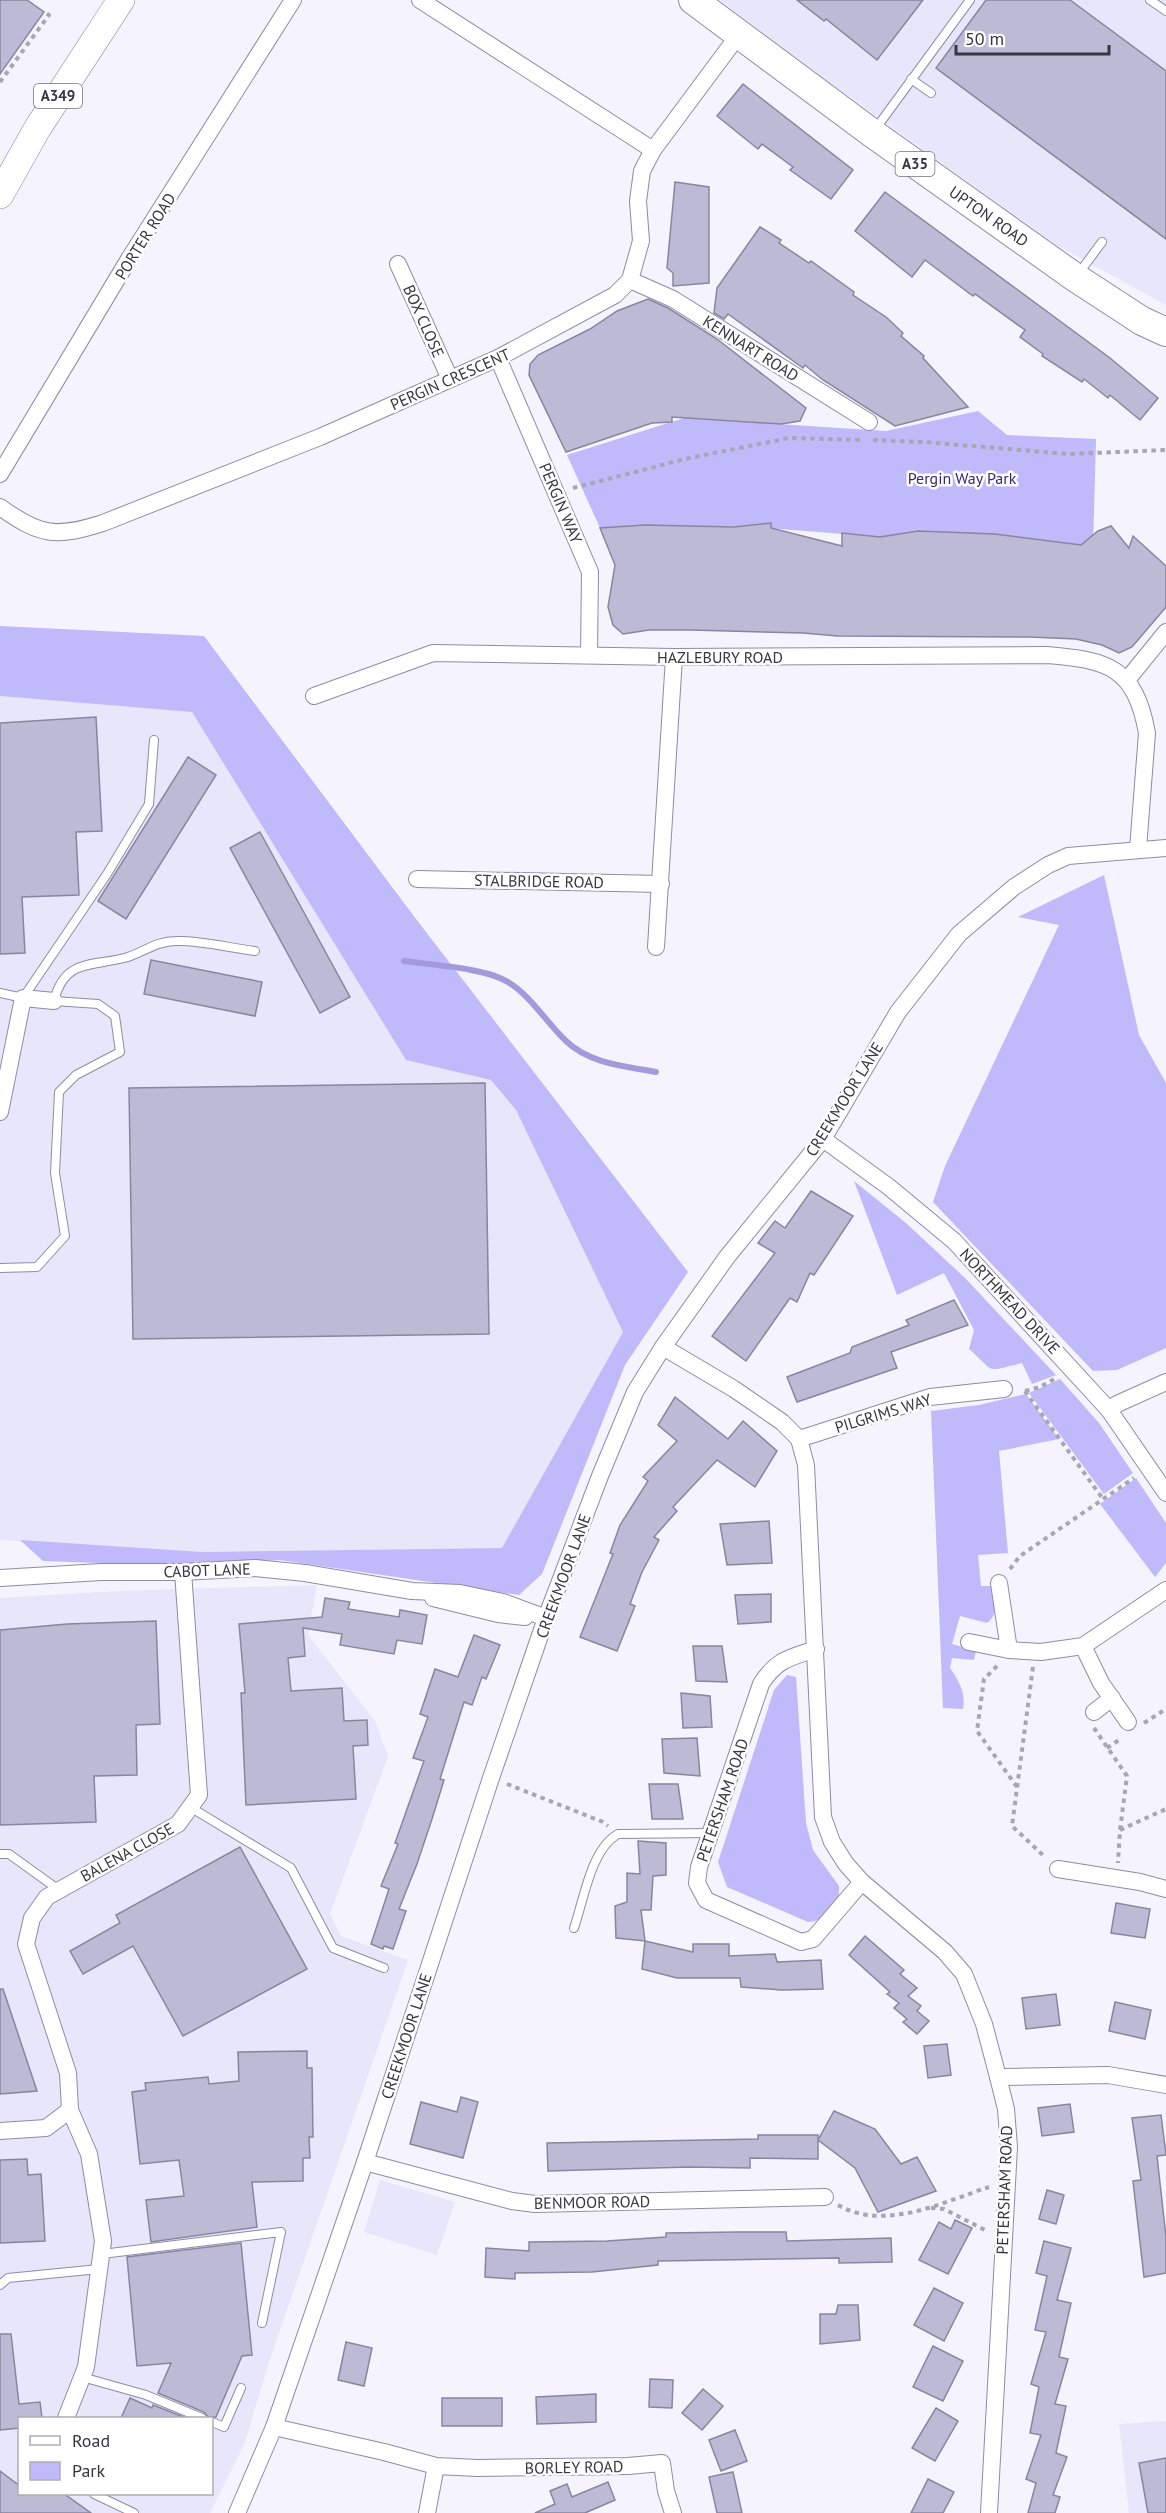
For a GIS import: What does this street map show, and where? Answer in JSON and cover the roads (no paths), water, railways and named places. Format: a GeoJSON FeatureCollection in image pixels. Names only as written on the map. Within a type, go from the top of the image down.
{"type":"FeatureCollection","features":[{"type":"Feature","properties":{"kind":"highway","name":"UPTON ROAD"},"geometry":{"type":"LineString","coordinates":[[693,0],[872,133],[1076,278],[1154,327],[1166,348]]}},
{"type":"Feature","properties":{"kind":"main road","name":"A349"},"geometry":{"type":"LineString","coordinates":[[0,195],[37,129],[121,0]]}},
{"type":"Feature","properties":{"kind":"street","name":"PORTER ROAD"},"geometry":{"type":"LineString","coordinates":[[0,474],[129,259],[293,0]]}},
{"type":"Feature","properties":{"kind":"street"},"geometry":{"type":"LineString","coordinates":[[420,0],[653,150]]}},
{"type":"Feature","properties":{"kind":"street"},"geometry":{"type":"LineString","coordinates":[[630,280],[641,241],[638,201],[642,171],[653,150],[740,33]]}},
{"type":"Feature","properties":{"kind":"street","name":"BOX CLOSE"},"geometry":{"type":"LineString","coordinates":[[398,264],[450,379]]}},
{"type":"Feature","properties":{"kind":"street","name":"PERGIN CRESCENT"},"geometry":{"type":"LineString","coordinates":[[0,507],[44,532],[72,533],[103,523],[320,437],[498,358],[615,295],[630,280]]}},
{"type":"Feature","properties":{"kind":"street","name":"KENNART ROAD"},"geometry":{"type":"LineString","coordinates":[[630,280],[673,299],[869,422]]}},
{"type":"Feature","properties":{"kind":"street","name":"PERGIN WAY"},"geometry":{"type":"LineString","coordinates":[[498,358],[590,572],[589,654]]}},
{"type":"Feature","properties":{"kind":"street"},"geometry":{"type":"LineString","coordinates":[[1126,680],[1166,632]]}},
{"type":"Feature","properties":{"kind":"street","name":"HAZLEBURY ROAD"},"geometry":{"type":"LineString","coordinates":[[314,696],[433,653],[674,657],[1047,655],[1096,661],[1113,668],[1126,680],[1138,697],[1147,733],[1138,849]]}},
{"type":"Feature","properties":{"kind":"street"},"geometry":{"type":"LineString","coordinates":[[656,947],[674,657]]}},
{"type":"Feature","properties":{"kind":"street","name":"CREEKMOOR LANE"},"geometry":{"type":"LineString","coordinates":[[237,2513],[274,2427],[365,2162],[546,1618],[635,1392],[663,1347],[727,1257],[823,1139],[898,1012],[959,934],[1014,887],[1048,864],[1068,856],[1166,848]]}},
{"type":"Feature","properties":{"kind":"street","name":"STALBRIDGE ROAD"},"geometry":{"type":"LineString","coordinates":[[417,879],[661,884]]}},
{"type":"Feature","properties":{"kind":"street"},"geometry":{"type":"LineString","coordinates":[[0,1112],[23,998],[54,1001]]}},
{"type":"Feature","properties":{"kind":"street","name":"NORTHMEAD DRIVE"},"geometry":{"type":"LineString","coordinates":[[823,1139],[889,1187],[954,1241],[1073,1368],[1109,1410],[1166,1493]]}},
{"type":"Feature","properties":{"kind":"street"},"geometry":{"type":"LineString","coordinates":[[663,1347],[734,1389],[782,1422],[799,1439]]}},
{"type":"Feature","properties":{"kind":"street"},"geometry":{"type":"LineString","coordinates":[[1109,1410],[1117,1404],[1166,1382]]}},
{"type":"Feature","properties":{"kind":"street","name":"PILGRIMS WAY"},"geometry":{"type":"LineString","coordinates":[[799,1439],[930,1397],[1004,1389]]}},
{"type":"Feature","properties":{"kind":"street","name":"PETERSHAM ROAD"},"geometry":{"type":"LineString","coordinates":[[799,1439],[806,1465],[823,1817],[832,1842],[846,1864],[862,1882],[945,1952],[964,1974],[984,2024],[1006,2109],[1007,2181],[988,2513]]}},
{"type":"Feature","properties":{"kind":"street","name":"CABOT LANE"},"geometry":{"type":"LineString","coordinates":[[0,1578],[101,1572],[183,1572],[255,1568],[412,1591],[460,1593],[503,1602],[546,1618]]}},
{"type":"Feature","properties":{"kind":"street","name":"BALENA CLOSE"},"geometry":{"type":"LineString","coordinates":[[66,2417],[86,2367],[103,2241],[89,2154],[70,2110],[68,2073],[26,1944],[32,1918],[47,1897],[178,1824],[199,1796],[183,1572]]}},
{"type":"Feature","properties":{"kind":"street"},"geometry":{"type":"LineString","coordinates":[[999,1583],[1009,1650]]}},
{"type":"Feature","properties":{"kind":"street"},"geometry":{"type":"LineString","coordinates":[[969,1642],[1009,1650],[1036,1652],[1083,1646],[1166,1590]]}},
{"type":"Feature","properties":{"kind":"street"},"geometry":{"type":"LineString","coordinates":[[1083,1646],[1101,1683],[1135,1723]]}},
{"type":"Feature","properties":{"kind":"street","name":"PETERSHAM ROAD"},"geometry":{"type":"LineString","coordinates":[[816,1648],[771,1668],[761,1684],[699,1867],[697,1883],[706,1900],[801,1942],[813,1939],[862,1882]]}},
{"type":"Feature","properties":{"kind":"street"},"geometry":{"type":"LineString","coordinates":[[1093,1719],[1112,1698]]}},
{"type":"Feature","properties":{"kind":"street"},"geometry":{"type":"LineString","coordinates":[[1058,1869],[1118,1878],[1166,1889]]}},
{"type":"Feature","properties":{"kind":"street"},"geometry":{"type":"LineString","coordinates":[[998,2077],[1108,2075],[1166,2085]]}},
{"type":"Feature","properties":{"kind":"street"},"geometry":{"type":"LineString","coordinates":[[0,2131],[46,2128],[70,2110]]}},
{"type":"Feature","properties":{"kind":"street","name":"BENMOOR ROAD"},"geometry":{"type":"LineString","coordinates":[[365,2162],[512,2201],[535,2204],[825,2197]]}},
{"type":"Feature","properties":{"kind":"street","name":"BORLEY ROAD"},"geometry":{"type":"LineString","coordinates":[[274,2427],[436,2466],[593,2467],[662,2463],[666,2492],[673,2513]]}},
{"type":"Feature","properties":{"kind":"street"},"geometry":{"type":"LineString","coordinates":[[427,2513],[436,2466]]}},
{"type":"Feature","properties":{"kind":"lane"},"geometry":{"type":"LineString","coordinates":[[872,133],[970,0]]}},
{"type":"Feature","properties":{"kind":"lane"},"geometry":{"type":"LineString","coordinates":[[1150,0],[1166,11]]}},
{"type":"Feature","properties":{"kind":"lane"},"geometry":{"type":"LineString","coordinates":[[912,79],[931,93]]}},
{"type":"Feature","properties":{"kind":"lane"},"geometry":{"type":"LineString","coordinates":[[1076,278],[1102,242]]}},
{"type":"Feature","properties":{"kind":"lane"},"geometry":{"type":"LineString","coordinates":[[0,993],[23,998],[107,874],[149,804],[154,740]]}},
{"type":"Feature","properties":{"kind":"lane"},"geometry":{"type":"LineString","coordinates":[[0,1268],[37,1267],[65,1236],[55,1173],[59,1092],[76,1075],[120,1052],[115,1016],[98,1004],[54,1001],[57,989],[75,968],[90,963],[129,957],[159,942],[178,940],[255,951]]}},
{"type":"Feature","properties":{"kind":"lane"},"geometry":{"type":"LineString","coordinates":[[190,1807],[291,1868],[333,1948],[384,1968]]}},
{"type":"Feature","properties":{"kind":"lane"},"geometry":{"type":"LineString","coordinates":[[574,1928],[598,1852],[609,1839],[618,1834],[710,1833]]}},
{"type":"Feature","properties":{"kind":"lane"},"geometry":{"type":"LineString","coordinates":[[0,1854],[9,1854],[58,1890]]}},
{"type":"Feature","properties":{"kind":"lane"},"geometry":{"type":"LineString","coordinates":[[0,2285],[8,2278],[281,2232],[262,2323]]}},
{"type":"Feature","properties":{"kind":"lane"},"geometry":{"type":"LineString","coordinates":[[82,2377],[146,2395],[200,2417]]}},
{"type":"Feature","properties":{"kind":"lane"},"geometry":{"type":"LineString","coordinates":[[213,2422],[224,2427],[241,2388]]}},
{"type":"Feature","properties":{"kind":"lane"},"geometry":{"type":"LineString","coordinates":[[98,2495],[134,2513]]}},
{"type":"Feature","properties":{"kind":"waterway"},"geometry":{"type":"LineString","coordinates":[[404,961],[473,970],[498,977],[524,994],[575,1049],[608,1063],[656,1072]]}},
{"type":"Feature","properties":{"kind":"park label","name":"Pergin Way Park"},"geometry":{"type":"Point","coordinates":[962,478]}}]}
